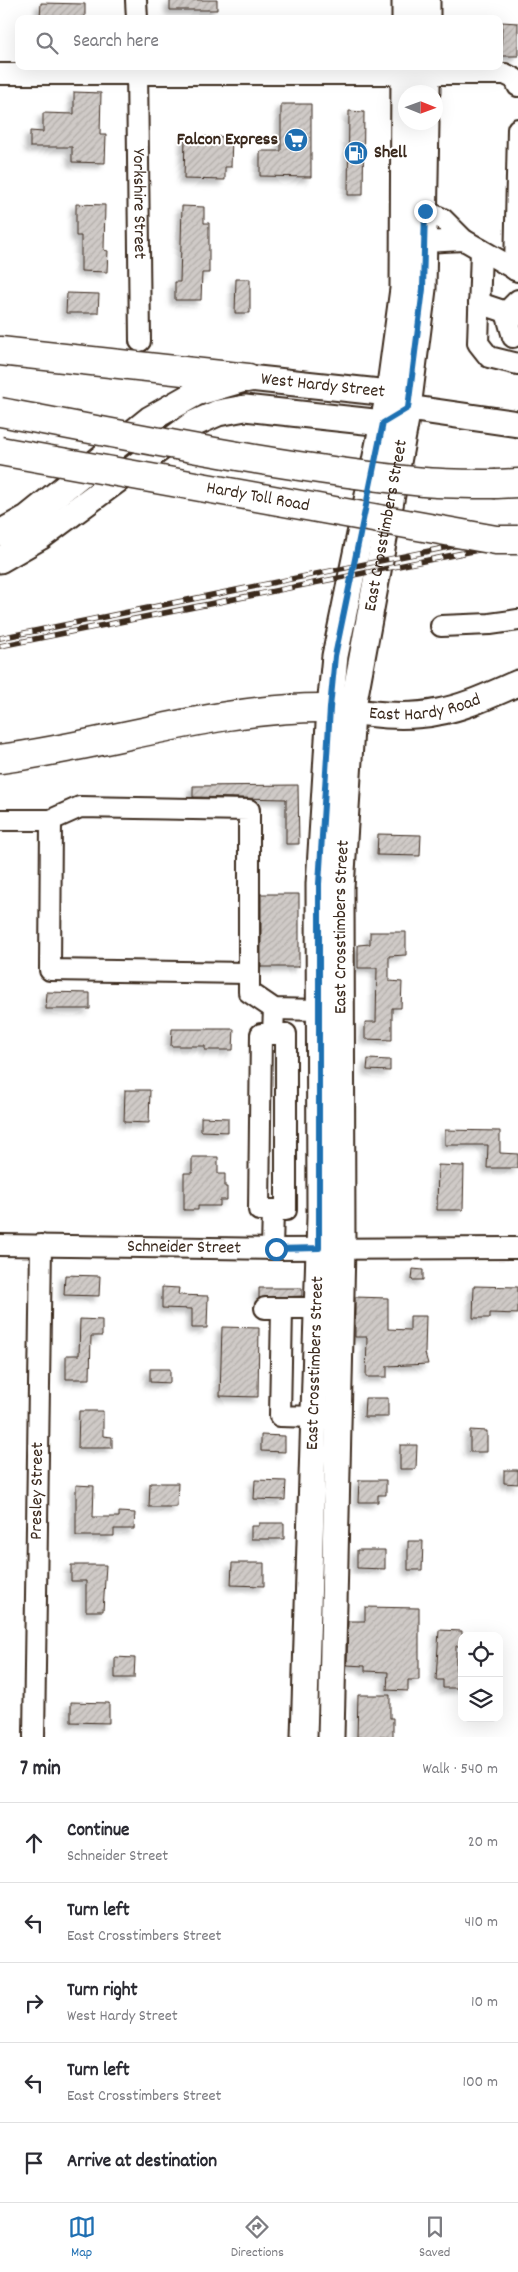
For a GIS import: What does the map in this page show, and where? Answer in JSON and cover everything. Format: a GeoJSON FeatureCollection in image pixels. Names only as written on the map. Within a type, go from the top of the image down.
{"type":"FeatureCollection","features":[{"type":"Feature","properties":{"kind":"highway"},"geometry":{"type":"LineString","coordinates":[[0,351],[248,378]]}},
{"type":"Feature","properties":{"kind":"highway"},"geometry":{"type":"LineString","coordinates":[[0,412],[198,449],[322,468],[425,482],[507,484]]}},
{"type":"Feature","properties":{"kind":"highway","name":"Hardy Toll Road"},"geometry":{"type":"LineString","coordinates":[[0,451],[496,540],[518,540]]}},
{"type":"Feature","properties":{"kind":"highway"},"geometry":{"type":"LineString","coordinates":[[0,760],[240,714],[296,708],[341,710]]}},
{"type":"Feature","properties":{"kind":"main road"},"geometry":{"type":"LineString","coordinates":[[405,0],[405,15]]}},
{"type":"Feature","properties":{"kind":"main road"},"geometry":{"type":"LineString","coordinates":[[427,0],[427,15]]}},
{"type":"Feature","properties":{"kind":"main road","name":"East Crosstimbers Street"},"geometry":{"type":"LineString","coordinates":[[417,237],[418,74]]}},
{"type":"Feature","properties":{"kind":"main road","name":"East Crosstimbers Street"},"geometry":{"type":"LineString","coordinates":[[331,1737],[338,1414],[330,1248],[330,886],[341,710],[399,400],[402,289],[425,211],[426,130]]}},
{"type":"Feature","properties":{"kind":"main road","name":"West Hardy Street"},"geometry":{"type":"LineString","coordinates":[[0,533],[27,518],[150,419],[196,393],[248,378],[399,400],[383,423],[245,408],[218,413],[194,424],[40,537],[0,560]]}},
{"type":"Feature","properties":{"kind":"main road"},"geometry":{"type":"LineString","coordinates":[[399,400],[518,424]]}},
{"type":"Feature","properties":{"kind":"main road","name":"East Crosstimbers Street"},"geometry":{"type":"LineString","coordinates":[[341,710],[335,656],[383,423]]}},
{"type":"Feature","properties":{"kind":"main road","name":"East Hardy Road"},"geometry":{"type":"LineString","coordinates":[[341,710],[403,716],[439,712],[477,700],[518,683]]}},
{"type":"Feature","properties":{"kind":"main road","name":"East Crosstimbers Street"},"geometry":{"type":"LineString","coordinates":[[304,1737],[317,1308],[330,1248]]}},
{"type":"Feature","properties":{"kind":"main road"},"geometry":{"type":"LineString","coordinates":[[314,1415],[338,1414]]}},
{"type":"Feature","properties":{"kind":"main road"},"geometry":{"type":"LineString","coordinates":[[306,1671],[332,1672]]}},
{"type":"Feature","properties":{"kind":"street"},"geometry":{"type":"LineString","coordinates":[[136,0],[136,15]]}},
{"type":"Feature","properties":{"kind":"street"},"geometry":{"type":"LineString","coordinates":[[0,74],[137,70],[505,74],[514,79],[518,86]]}},
{"type":"Feature","properties":{"kind":"street","name":"Yorkshire Street"},"geometry":{"type":"LineString","coordinates":[[137,70],[140,342]]}},
{"type":"Feature","properties":{"kind":"street"},"geometry":{"type":"LineString","coordinates":[[425,211],[443,219],[472,245],[516,270],[518,129]]}},
{"type":"Feature","properties":{"kind":"street"},"geometry":{"type":"LineString","coordinates":[[417,237],[472,245]]}},
{"type":"Feature","properties":{"kind":"street"},"geometry":{"type":"LineString","coordinates":[[472,245],[480,304],[478,343],[489,357],[518,364]]}},
{"type":"Feature","properties":{"kind":"street"},"geometry":{"type":"LineString","coordinates":[[480,304],[514,309],[512,337]]}},
{"type":"Feature","properties":{"kind":"street"},"geometry":{"type":"LineString","coordinates":[[440,626],[490,624],[518,620]]}},
{"type":"Feature","properties":{"kind":"street"},"geometry":{"type":"LineString","coordinates":[[0,820],[51,820],[80,807],[249,810],[249,992],[274,1009],[330,1009]]}},
{"type":"Feature","properties":{"kind":"street"},"geometry":{"type":"LineString","coordinates":[[51,820],[50,970],[248,973]]}},
{"type":"Feature","properties":{"kind":"street"},"geometry":{"type":"LineString","coordinates":[[273,1034],[274,1009]]}},
{"type":"Feature","properties":{"kind":"street"},"geometry":{"type":"LineString","coordinates":[[261,1034],[273,1034],[286,1034],[286,1210],[259,1210],[261,1034]]}},
{"type":"Feature","properties":{"kind":"street"},"geometry":{"type":"LineString","coordinates":[[272,1249],[273,1210]]}},
{"type":"Feature","properties":{"kind":"street","name":"Schneider Street"},"geometry":{"type":"LineString","coordinates":[[0,1245],[272,1249],[518,1248]]}},
{"type":"Feature","properties":{"kind":"street","name":"Presley Street"},"geometry":{"type":"LineString","coordinates":[[34,1737],[41,1245]]}},
{"type":"Feature","properties":{"kind":"street"},"geometry":{"type":"LineString","coordinates":[[314,1415],[280,1416],[273,1308],[317,1308]]}},
{"type":"Feature","properties":{"kind":"building"},"geometry":{"type":"Polygon","coordinates":[[[170,0],[217,0],[217,10],[170,10],[170,0]]]}},
{"type":"Feature","properties":{"kind":"building"},"geometry":{"type":"Polygon","coordinates":[[[41,3],[85,4],[85,15],[40,15],[41,3]]]}},
{"type":"Feature","properties":{"kind":"building"},"geometry":{"type":"Polygon","coordinates":[[[503,22],[518,23],[518,56],[503,56],[503,22]]]}},
{"type":"Feature","properties":{"kind":"building"},"geometry":{"type":"Polygon","coordinates":[[[74,92],[101,93],[100,135],[106,135],[105,163],[72,162],[72,147],[30,147],[30,131],[43,132],[43,113],[74,114],[74,92]]]}},
{"type":"Feature","properties":{"kind":"building","name":"Falcon Express"},"geometry":{"type":"Polygon","coordinates":[[[281,104],[311,104],[311,177],[260,176],[260,151],[281,151],[281,104]]]}},
{"type":"Feature","properties":{"kind":"building","name":"Shell"},"geometry":{"type":"Polygon","coordinates":[[[349,111],[364,112],[363,195],[348,195],[349,111]]]}},
{"type":"Feature","properties":{"kind":"building"},"geometry":{"type":"Polygon","coordinates":[[[185,136],[232,137],[231,167],[225,167],[225,180],[184,179],[185,136]]]}},
{"type":"Feature","properties":{"kind":"building"},"geometry":{"type":"Polygon","coordinates":[[[76,204],[105,205],[104,250],[108,251],[107,272],[81,271],[81,236],[76,236],[76,204]]]}},
{"type":"Feature","properties":{"kind":"building"},"geometry":{"type":"Polygon","coordinates":[[[182,206],[204,207],[204,223],[209,223],[209,273],[202,273],[201,300],[175,300],[175,282],[180,282],[182,206]]]}},
{"type":"Feature","properties":{"kind":"building"},"geometry":{"type":"Polygon","coordinates":[[[236,279],[250,279],[250,313],[235,313],[236,279]]]}},
{"type":"Feature","properties":{"kind":"building"},"geometry":{"type":"Polygon","coordinates":[[[67,293],[99,294],[98,313],[66,313],[67,293]]]}},
{"type":"Feature","properties":{"kind":"building"},"geometry":{"type":"Polygon","coordinates":[[[298,785],[299,844],[286,844],[286,799],[193,797],[193,786],[298,785]]]}},
{"type":"Feature","properties":{"kind":"building"},"geometry":{"type":"Polygon","coordinates":[[[378,834],[421,835],[420,856],[377,855],[378,834]]]}},
{"type":"Feature","properties":{"kind":"building"},"geometry":{"type":"Polygon","coordinates":[[[261,894],[299,894],[299,967],[261,967],[261,894]]]}},
{"type":"Feature","properties":{"kind":"building"},"geometry":{"type":"Polygon","coordinates":[[[370,932],[406,932],[406,955],[389,956],[389,981],[402,982],[401,1008],[392,1008],[392,1040],[365,1039],[365,1022],[376,1022],[377,968],[358,968],[358,945],[370,944],[370,932]]]}},
{"type":"Feature","properties":{"kind":"building"},"geometry":{"type":"Polygon","coordinates":[[[47,992],[90,993],[90,1009],[46,1009],[47,992]]]}},
{"type":"Feature","properties":{"kind":"building"},"geometry":{"type":"Polygon","coordinates":[[[172,1029],[234,1029],[233,1050],[205,1050],[205,1046],[171,1046],[172,1029]]]}},
{"type":"Feature","properties":{"kind":"building"},"geometry":{"type":"Polygon","coordinates":[[[368,1059],[390,1060],[390,1071],[367,1070],[368,1059]]]}},
{"type":"Feature","properties":{"kind":"building"},"geometry":{"type":"Polygon","coordinates":[[[125,1090],[150,1090],[149,1123],[124,1122],[125,1090]]]}},
{"type":"Feature","properties":{"kind":"building"},"geometry":{"type":"Polygon","coordinates":[[[201,1117],[228,1118],[228,1132],[201,1131],[201,1117]]]}},
{"type":"Feature","properties":{"kind":"building"},"geometry":{"type":"Polygon","coordinates":[[[445,1130],[500,1131],[500,1153],[518,1154],[518,1168],[487,1168],[488,1145],[445,1145],[445,1130]]]}},
{"type":"Feature","properties":{"kind":"building"},"geometry":{"type":"Polygon","coordinates":[[[192,1157],[218,1157],[218,1174],[225,1174],[225,1187],[227,1187],[227,1200],[220,1200],[220,1206],[198,1206],[198,1210],[184,1210],[184,1173],[192,1173],[192,1157]]]}},
{"type":"Feature","properties":{"kind":"building"},"geometry":{"type":"Polygon","coordinates":[[[438,1165],[464,1166],[463,1210],[437,1210],[438,1165]]]}},
{"type":"Feature","properties":{"kind":"building"},"geometry":{"type":"Polygon","coordinates":[[[413,1269],[423,1270],[423,1280],[412,1280],[413,1269]]]}},
{"type":"Feature","properties":{"kind":"building"},"geometry":{"type":"Polygon","coordinates":[[[65,1275],[100,1276],[99,1296],[64,1295],[65,1275]]]}},
{"type":"Feature","properties":{"kind":"building"},"geometry":{"type":"Polygon","coordinates":[[[474,1286],[518,1287],[518,1314],[490,1313],[490,1318],[473,1318],[474,1286]]]}},
{"type":"Feature","properties":{"kind":"building"},"geometry":{"type":"Polygon","coordinates":[[[162,1287],[179,1288],[178,1295],[208,1296],[207,1328],[192,1328],[192,1309],[162,1308],[162,1287]]]}},
{"type":"Feature","properties":{"kind":"building"},"geometry":{"type":"Polygon","coordinates":[[[259,1288],[302,1288],[302,1296],[259,1298],[259,1288]]]}},
{"type":"Feature","properties":{"kind":"building"},"geometry":{"type":"Polygon","coordinates":[[[355,1297],[388,1298],[388,1329],[410,1330],[410,1316],[426,1316],[425,1353],[428,1364],[387,1366],[387,1377],[366,1377],[367,1337],[355,1337],[355,1297]]]}},
{"type":"Feature","properties":{"kind":"building"},"geometry":{"type":"Polygon","coordinates":[[[80,1319],[102,1320],[102,1336],[91,1336],[90,1379],[66,1379],[66,1355],[79,1355],[80,1319]]]}},
{"type":"Feature","properties":{"kind":"building"},"geometry":{"type":"Polygon","coordinates":[[[222,1327],[259,1328],[258,1397],[220,1396],[222,1327]]]}},
{"type":"Feature","properties":{"kind":"building"},"geometry":{"type":"Polygon","coordinates":[[[150,1369],[170,1369],[170,1383],[150,1382],[150,1369]]]}},
{"type":"Feature","properties":{"kind":"building"},"geometry":{"type":"Polygon","coordinates":[[[365,1398],[388,1398],[388,1417],[364,1417],[365,1398]]]}},
{"type":"Feature","properties":{"kind":"building"},"geometry":{"type":"Polygon","coordinates":[[[79,1411],[103,1411],[103,1436],[112,1437],[112,1448],[78,1448],[79,1411]]]}},
{"type":"Feature","properties":{"kind":"building"},"geometry":{"type":"Polygon","coordinates":[[[470,1430],[487,1431],[487,1452],[470,1452],[470,1430]]]}},
{"type":"Feature","properties":{"kind":"building"},"geometry":{"type":"Polygon","coordinates":[[[261,1435],[285,1436],[285,1452],[261,1451],[261,1435]]]}},
{"type":"Feature","properties":{"kind":"building"},"geometry":{"type":"Polygon","coordinates":[[[400,1445],[417,1445],[416,1469],[400,1469],[400,1445]]]}},
{"type":"Feature","properties":{"kind":"building"},"geometry":{"type":"Polygon","coordinates":[[[504,1470],[518,1470],[518,1484],[504,1483],[504,1470]]]}},
{"type":"Feature","properties":{"kind":"building"},"geometry":{"type":"Polygon","coordinates":[[[255,1480],[286,1481],[285,1500],[254,1499],[255,1480]]]}},
{"type":"Feature","properties":{"kind":"building"},"geometry":{"type":"Polygon","coordinates":[[[359,1480],[386,1480],[386,1495],[378,1495],[378,1502],[358,1502],[359,1480]]]}},
{"type":"Feature","properties":{"kind":"building"},"geometry":{"type":"Polygon","coordinates":[[[150,1483],[178,1483],[177,1507],[149,1507],[150,1483]]]}},
{"type":"Feature","properties":{"kind":"building"},"geometry":{"type":"Polygon","coordinates":[[[76,1485],[94,1486],[93,1517],[119,1517],[119,1512],[135,1513],[134,1529],[114,1529],[114,1536],[76,1536],[76,1485]]]}},
{"type":"Feature","properties":{"kind":"building"},"geometry":{"type":"Polygon","coordinates":[[[259,1523],[284,1523],[284,1539],[251,1539],[251,1526],[259,1526],[259,1523]]]}},
{"type":"Feature","properties":{"kind":"building"},"geometry":{"type":"Polygon","coordinates":[[[408,1541],[423,1541],[422,1570],[408,1570],[408,1541]]]}},
{"type":"Feature","properties":{"kind":"building"},"geometry":{"type":"Polygon","coordinates":[[[357,1550],[385,1550],[385,1569],[357,1568],[357,1550]]]}},
{"type":"Feature","properties":{"kind":"building"},"geometry":{"type":"Polygon","coordinates":[[[232,1563],[264,1563],[264,1586],[231,1585],[232,1563]]]}},
{"type":"Feature","properties":{"kind":"building"},"geometry":{"type":"Polygon","coordinates":[[[71,1565],[106,1565],[103,1611],[86,1611],[86,1581],[71,1581],[71,1565]]]}},
{"type":"Feature","properties":{"kind":"building"},"geometry":{"type":"Polygon","coordinates":[[[365,1607],[419,1608],[419,1680],[408,1680],[408,1691],[387,1690],[388,1672],[365,1671],[365,1666],[347,1665],[348,1621],[365,1621],[365,1607]]]}},
{"type":"Feature","properties":{"kind":"building"},"geometry":{"type":"Polygon","coordinates":[[[439,1630],[462,1631],[458,1632],[458,1646],[456,1646],[458,1688],[443,1688],[443,1680],[436,1680],[439,1630]]]}},
{"type":"Feature","properties":{"kind":"building"},"geometry":{"type":"Polygon","coordinates":[[[115,1657],[135,1658],[134,1678],[115,1678],[115,1657]]]}},
{"type":"Feature","properties":{"kind":"building"},"geometry":{"type":"Polygon","coordinates":[[[358,1695],[390,1695],[390,1718],[393,1718],[393,1737],[357,1737],[358,1695]]]}},
{"type":"Feature","properties":{"kind":"building"},"geometry":{"type":"Polygon","coordinates":[[[71,1702],[109,1703],[109,1723],[71,1722],[71,1702]]]}},
{"type":"Feature","properties":{"kind":"railway"},"geometry":{"type":"LineString","coordinates":[[0,638],[518,533]]}},
{"type":"Feature","properties":{"kind":"railway"},"geometry":{"type":"LineString","coordinates":[[0,646],[518,542]]}},
{"type":"Feature","properties":{"kind":"place","name":"Falcon Express"},"geometry":{"type":"Point","coordinates":[296,140]}},
{"type":"Feature","properties":{"kind":"place","name":"Shell"},"geometry":{"type":"Point","coordinates":[356,153]}},
{"type":"Feature","properties":{"kind":"route"},"geometry":{"type":"LineString","coordinates":[[276,1249],[319,1248],[319,884],[335,656],[383,423],[408,408],[423,289],[425,211]]}}]}
